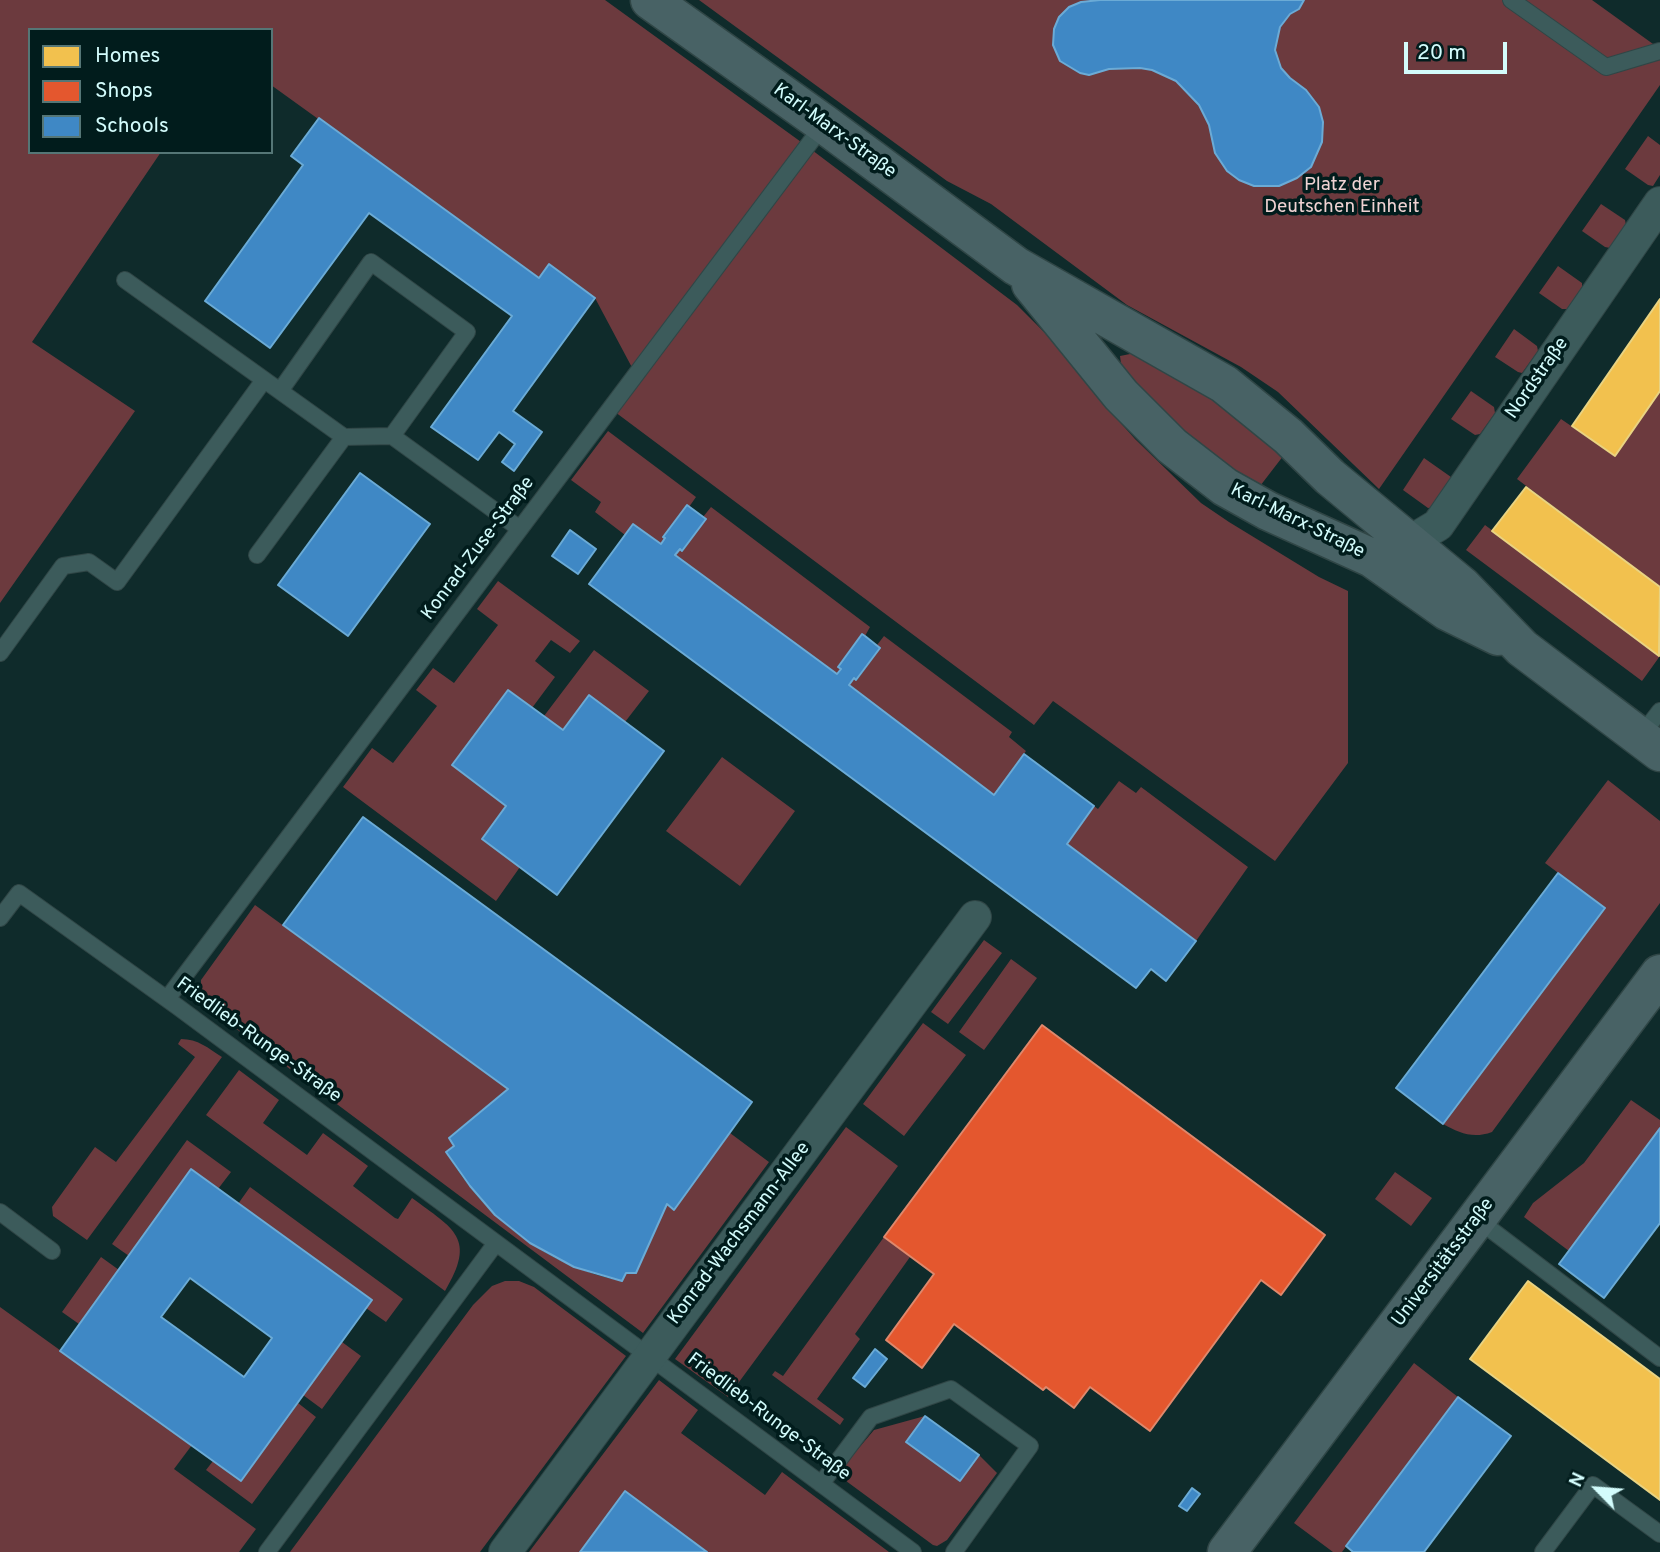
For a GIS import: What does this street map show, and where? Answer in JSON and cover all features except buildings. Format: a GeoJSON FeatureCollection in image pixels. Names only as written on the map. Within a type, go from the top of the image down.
{"type":"FeatureCollection","features":[{"type":"Feature","properties":{"kind":"street","name":"Karl-Marx-Straße"},"geometry":{"type":"LineString","coordinates":[[650,0],[1016,266],[1224,384],[1288,436],[1330,477],[1462,586],[1522,648]]}},
{"type":"Feature","properties":{"kind":"street","name":"Nordstraße"},"geometry":{"type":"LineString","coordinates":[[1406,540],[1418,537],[1438,525],[1660,203]]}},
{"type":"Feature","properties":{"kind":"street","name":"Karl-Marx-Straße"},"geometry":{"type":"LineString","coordinates":[[1016,266],[1121,395],[1172,446],[1225,487],[1268,512],[1372,558],[1447,611],[1522,648],[1653,733]]}},
{"type":"Feature","properties":{"kind":"street","name":"Konrad-Wachsmann-Allee"},"geometry":{"type":"LineString","coordinates":[[505,1552],[975,917]]}},
{"type":"Feature","properties":{"kind":"street","name":"Universitätsstraße"},"geometry":{"type":"LineString","coordinates":[[1227,1552],[1660,974]]}},
{"type":"Feature","properties":{"kind":"lane"},"geometry":{"type":"LineString","coordinates":[[1511,0],[1606,68],[1660,51]]}},
{"type":"Feature","properties":{"kind":"lane","name":"Konrad-Zuse-Straße"},"geometry":{"type":"LineString","coordinates":[[167,999],[824,124]]}},
{"type":"Feature","properties":{"kind":"lane"},"geometry":{"type":"LineString","coordinates":[[280,391],[371,262],[467,332],[392,436]]}},
{"type":"Feature","properties":{"kind":"lane"},"geometry":{"type":"LineString","coordinates":[[125,280],[344,437],[392,436],[520,529]]}},
{"type":"Feature","properties":{"kind":"lane"},"geometry":{"type":"LineString","coordinates":[[0,653],[63,566],[89,562],[117,582],[264,380]]}},
{"type":"Feature","properties":{"kind":"lane"},"geometry":{"type":"LineString","coordinates":[[257,555],[344,437]]}},
{"type":"Feature","properties":{"kind":"lane","name":"Friedlieb-Runge-Straße"},"geometry":{"type":"LineString","coordinates":[[0,918],[19,893],[650,1355],[913,1552]]}},
{"type":"Feature","properties":{"kind":"lane"},"geometry":{"type":"LineString","coordinates":[[0,1212],[52,1251]]}},
{"type":"Feature","properties":{"kind":"lane"},"geometry":{"type":"LineString","coordinates":[[1476,1219],[1660,1358]]}},
{"type":"Feature","properties":{"kind":"lane"},"geometry":{"type":"LineString","coordinates":[[267,1552],[496,1242]]}},
{"type":"Feature","properties":{"kind":"lane"},"geometry":{"type":"LineString","coordinates":[[821,1484],[872,1417],[951,1389],[1030,1446],[954,1552]]}},
{"type":"Feature","properties":{"kind":"lane"},"geometry":{"type":"LineString","coordinates":[[1544,1552],[1593,1485],[1660,1534]]}},
{"type":"Feature","properties":{"kind":"green space"},"geometry":{"type":"Polygon","coordinates":[[[0,0],[605,0],[808,147],[1017,305],[1053,341],[1135,439],[1201,503],[1319,577],[1348,591],[1348,763],[1275,861],[1053,701],[1034,725],[611,409],[636,375],[595,298],[550,265],[539,278],[273,86],[273,28],[28,28],[28,154],[160,154],[32,342],[135,411],[0,603],[0,0]]]}},
{"type":"Feature","properties":{"kind":"green space","name":"Platz der Deutschen Einheit"},"geometry":{"type":"Polygon","coordinates":[[[699,0],[1592,0],[1660,49],[1660,85],[1379,489],[1278,392],[1241,367],[1127,305],[991,204],[947,181],[699,0]]]}},
{"type":"Feature","properties":{"kind":"green space"},"geometry":{"type":"Polygon","coordinates":[[[1648,136],[1660,145],[1660,175],[1653,186],[1625,169],[1648,136]]]}},
{"type":"Feature","properties":{"kind":"green space"},"geometry":{"type":"Polygon","coordinates":[[[1601,204],[1625,220],[1626,225],[1610,248],[1582,231],[1601,204]]]}},
{"type":"Feature","properties":{"kind":"green space"},"geometry":{"type":"Polygon","coordinates":[[[1558,266],[1582,283],[1567,309],[1562,309],[1539,293],[1558,266]]]}},
{"type":"Feature","properties":{"kind":"green space"},"geometry":{"type":"Polygon","coordinates":[[[1514,329],[1537,346],[1538,351],[1522,373],[1495,357],[1514,329]]]}},
{"type":"Feature","properties":{"kind":"green space"},"geometry":{"type":"Polygon","coordinates":[[[1135,353],[1207,387],[1287,451],[1257,490],[1208,456],[1122,371],[1120,356],[1135,353]]]}},
{"type":"Feature","properties":{"kind":"green space"},"geometry":{"type":"Polygon","coordinates":[[[1471,391],[1494,407],[1495,413],[1480,434],[1475,435],[1451,419],[1471,391]]]}},
{"type":"Feature","properties":{"kind":"green space"},"geometry":{"type":"Polygon","coordinates":[[[1660,391],[1660,587],[1517,479],[1561,419],[1615,456],[1660,391]]]}},
{"type":"Feature","properties":{"kind":"green space"},"geometry":{"type":"Polygon","coordinates":[[[608,431],[696,497],[689,507],[686,506],[663,537],[665,538],[661,544],[625,535],[595,512],[601,502],[571,480],[608,431]]]}},
{"type":"Feature","properties":{"kind":"green space"},"geometry":{"type":"Polygon","coordinates":[[[1424,458],[1451,477],[1453,483],[1436,507],[1428,508],[1403,490],[1424,458]]]}},
{"type":"Feature","properties":{"kind":"green space"},"geometry":{"type":"Polygon","coordinates":[[[711,507],[870,627],[838,666],[841,669],[837,674],[675,555],[680,549],[683,551],[711,507]]]}},
{"type":"Feature","properties":{"kind":"green space"},"geometry":{"type":"Polygon","coordinates":[[[1485,525],[1660,656],[1642,681],[1466,550],[1485,525]]]}},
{"type":"Feature","properties":{"kind":"green space"},"geometry":{"type":"Polygon","coordinates":[[[498,581],[580,641],[570,653],[551,640],[535,661],[555,677],[532,708],[508,690],[452,765],[506,806],[482,839],[520,867],[496,901],[343,787],[372,748],[393,763],[437,706],[416,690],[433,668],[454,683],[498,625],[477,609],[498,581]]]}},
{"type":"Feature","properties":{"kind":"green space"},"geometry":{"type":"Polygon","coordinates":[[[884,636],[1012,732],[1009,737],[1026,751],[994,795],[849,685],[854,678],[857,680],[880,648],[877,645],[884,636]]]}},
{"type":"Feature","properties":{"kind":"green space"},"geometry":{"type":"Polygon","coordinates":[[[594,650],[649,691],[625,722],[563,730],[544,716],[594,650]]]}},
{"type":"Feature","properties":{"kind":"green space"},"geometry":{"type":"Polygon","coordinates":[[[722,757],[795,811],[740,886],[666,831],[722,757]]]}},
{"type":"Feature","properties":{"kind":"green space"},"geometry":{"type":"Polygon","coordinates":[[[1608,780],[1660,821],[1660,903],[1492,1132],[1472,1135],[1455,1130],[1443,1124],[1605,908],[1545,863],[1608,780]]]}},
{"type":"Feature","properties":{"kind":"green space"},"geometry":{"type":"Polygon","coordinates":[[[1119,781],[1136,793],[1141,787],[1248,867],[1196,941],[1067,844],[1094,806],[1098,809],[1119,781]]]}},
{"type":"Feature","properties":{"kind":"green space"},"geometry":{"type":"Polygon","coordinates":[[[255,905],[508,1089],[449,1137],[454,1146],[447,1153],[462,1177],[499,1218],[521,1236],[569,1264],[622,1281],[626,1273],[636,1273],[667,1204],[674,1209],[730,1133],[769,1162],[643,1333],[207,1007],[201,997],[201,980],[255,905]]]}},
{"type":"Feature","properties":{"kind":"green space"},"geometry":{"type":"Polygon","coordinates":[[[984,940],[1002,953],[948,1024],[931,1012],[984,940]]]}},
{"type":"Feature","properties":{"kind":"green space"},"geometry":{"type":"Polygon","coordinates":[[[1011,959],[1037,978],[984,1050],[959,1032],[1011,959]]]}},
{"type":"Feature","properties":{"kind":"green space"},"geometry":{"type":"Polygon","coordinates":[[[923,1023],[966,1055],[904,1136],[863,1104],[923,1023]]]}},
{"type":"Feature","properties":{"kind":"green space"},"geometry":{"type":"Polygon","coordinates":[[[181,1039],[198,1042],[222,1057],[87,1240],[53,1216],[52,1207],[95,1147],[116,1162],[195,1057],[178,1044],[181,1039]]]}},
{"type":"Feature","properties":{"kind":"green space"},"geometry":{"type":"Polygon","coordinates":[[[239,1070],[279,1100],[263,1123],[307,1155],[323,1133],[368,1166],[353,1186],[395,1218],[398,1219],[412,1198],[449,1227],[460,1246],[454,1273],[445,1291],[206,1115],[239,1070]]]}},
{"type":"Feature","properties":{"kind":"green space"},"geometry":{"type":"Polygon","coordinates":[[[1631,1100],[1660,1120],[1660,1128],[1569,1251],[1524,1217],[1533,1203],[1584,1163],[1631,1100]]]}},
{"type":"Feature","properties":{"kind":"green space"},"geometry":{"type":"Polygon","coordinates":[[[846,1127],[898,1166],[728,1397],[675,1359],[846,1127]]]}},
{"type":"Feature","properties":{"kind":"green space"},"geometry":{"type":"Polygon","coordinates":[[[187,1140],[231,1172],[218,1189],[129,1256],[112,1244],[187,1140]]]}},
{"type":"Feature","properties":{"kind":"green space"},"geometry":{"type":"Polygon","coordinates":[[[1395,1172],[1432,1198],[1411,1226],[1375,1199],[1395,1172]]]}},
{"type":"Feature","properties":{"kind":"green space"},"geometry":{"type":"Polygon","coordinates":[[[250,1187],[403,1299],[386,1322],[366,1308],[371,1301],[238,1204],[250,1187]]]}},
{"type":"Feature","properties":{"kind":"green space"},"geometry":{"type":"Polygon","coordinates":[[[884,1237],[910,1257],[855,1334],[860,1339],[817,1399],[844,1419],[840,1425],[772,1375],[775,1371],[783,1376],[884,1237]]]}},
{"type":"Feature","properties":{"kind":"green space"},"geometry":{"type":"Polygon","coordinates":[[[101,1257],[119,1270],[79,1324],[62,1312],[101,1257]]]}},
{"type":"Feature","properties":{"kind":"green space"},"geometry":{"type":"Polygon","coordinates":[[[505,1281],[519,1281],[534,1287],[626,1356],[480,1552],[290,1552],[473,1305],[492,1286],[505,1281]]]}},
{"type":"Feature","properties":{"kind":"green space"},"geometry":{"type":"Polygon","coordinates":[[[0,1307],[192,1445],[174,1469],[256,1529],[239,1552],[0,1552],[0,1307]]]}},
{"type":"Feature","properties":{"kind":"green space"},"geometry":{"type":"Polygon","coordinates":[[[342,1342],[361,1356],[322,1409],[303,1395],[342,1342]]]}},
{"type":"Feature","properties":{"kind":"green space"},"geometry":{"type":"Polygon","coordinates":[[[1414,1363],[1458,1397],[1342,1552],[1333,1552],[1294,1523],[1414,1363]]]}},
{"type":"Feature","properties":{"kind":"green space"},"geometry":{"type":"Polygon","coordinates":[[[659,1380],[698,1410],[681,1433],[765,1495],[782,1472],[889,1552],[707,1552],[625,1492],[580,1552],[529,1552],[659,1380]]]}},
{"type":"Feature","properties":{"kind":"green space"},"geometry":{"type":"Polygon","coordinates":[[[298,1403],[316,1417],[252,1504],[206,1470],[213,1461],[241,1480],[298,1403]]]}},
{"type":"Feature","properties":{"kind":"green space"},"geometry":{"type":"Polygon","coordinates":[[[925,1416],[979,1455],[997,1473],[947,1540],[937,1546],[842,1478],[842,1468],[874,1430],[925,1416]]]}}]}
